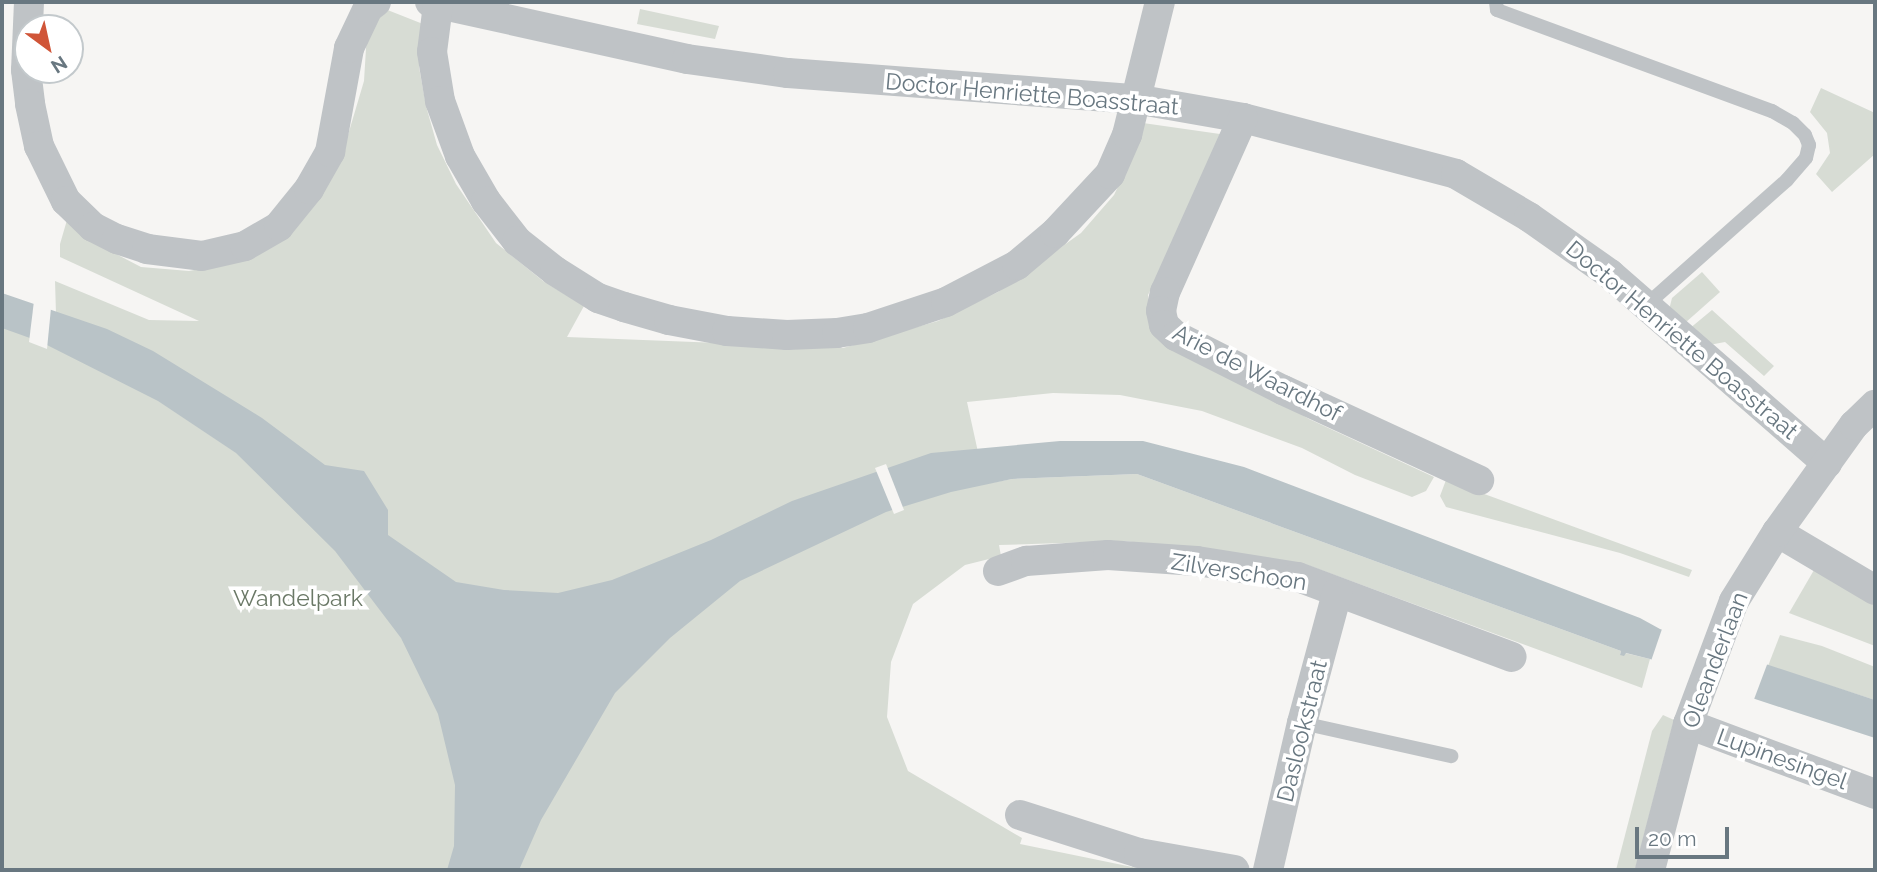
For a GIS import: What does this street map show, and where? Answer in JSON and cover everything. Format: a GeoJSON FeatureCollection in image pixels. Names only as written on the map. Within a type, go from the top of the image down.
{"type":"FeatureCollection","features":[{"type":"Feature","properties":{"kind":"street"},"geometry":{"type":"LineString","coordinates":[[29,2],[26,70],[30,104],[39,146],[66,201],[93,227],[117,239],[147,249],[202,256],[245,246],[279,226],[309,189],[330,152],[349,48],[368,8],[376,2]]}},
{"type":"Feature","properties":{"kind":"street"},"geometry":{"type":"LineString","coordinates":[[434,4],[432,52],[440,101],[460,156],[486,201],[517,241],[555,271],[598,298],[669,320],[727,331],[787,335],[836,334],[868,328],[924,310],[983,285],[1017,265],[1055,233],[1110,174],[1127,135],[1160,2]]}},
{"type":"Feature","properties":{"kind":"street","name":"Doctor Henriette Boasstraat"},"geometry":{"type":"LineString","coordinates":[[434,4],[687,59],[788,73],[1135,99],[1243,118],[1456,174],[1529,216],[1609,274],[1827,463]]}},
{"type":"Feature","properties":{"kind":"street","name":"Arie de Waardhof"},"geometry":{"type":"LineString","coordinates":[[1243,118],[1165,292],[1161,311],[1164,325],[1176,336],[1283,390],[1479,480]]}},
{"type":"Feature","properties":{"kind":"street","name":"Oleanderlaan"},"geometry":{"type":"LineString","coordinates":[[1650,870],[1691,715],[1727,616],[1777,532],[1854,425],[1875,405]]}},
{"type":"Feature","properties":{"kind":"street"},"geometry":{"type":"LineString","coordinates":[[1777,532],[1875,590]]}},
{"type":"Feature","properties":{"kind":"street","name":"Zilverschoon"},"geometry":{"type":"LineString","coordinates":[[998,571],[1026,561],[1121,556],[1197,561],[1298,577],[1512,657]]}},
{"type":"Feature","properties":{"kind":"street","name":"Daslookstraat"},"geometry":{"type":"LineString","coordinates":[[1268,870],[1302,723],[1337,593]]}},
{"type":"Feature","properties":{"kind":"street","name":"Lupinesingel"},"geometry":{"type":"LineString","coordinates":[[1691,715],[1875,794]]}},
{"type":"Feature","properties":{"kind":"street"},"geometry":{"type":"LineString","coordinates":[[1020,815],[1139,853],[1234,870]]}},
{"type":"Feature","properties":{"kind":"lane"},"geometry":{"type":"LineString","coordinates":[[1496,2],[1497,10],[1772,111],[1793,122],[1805,135],[1809,145],[1806,158],[1787,180],[1645,306]]}},
{"type":"Feature","properties":{"kind":"lane"},"geometry":{"type":"LineString","coordinates":[[1302,723],[1451,756]]}},
{"type":"Feature","properties":{"kind":"green space","name":"Wandelpark"},"geometry":{"type":"Polygon","coordinates":[[[385,9],[423,24],[419,67],[426,106],[437,145],[456,184],[496,243],[543,281],[584,306],[567,337],[843,348],[938,321],[998,292],[1081,233],[1114,195],[1133,156],[1143,123],[1227,135],[1148,295],[1151,325],[1309,419],[1434,477],[1426,491],[1412,497],[1355,475],[1302,448],[1202,411],[1120,395],[1053,393],[967,402],[985,484],[1012,479],[1137,474],[1621,651],[1620,655],[1625,653],[1650,659],[1642,688],[1302,563],[1125,541],[999,545],[1001,556],[965,565],[913,604],[891,662],[887,717],[908,771],[1022,838],[1020,844],[1147,870],[2,870],[2,315],[64,316],[56,314],[55,281],[149,320],[199,321],[60,257],[60,244],[67,220],[93,242],[141,267],[189,271],[235,262],[345,145],[364,81],[367,32],[385,9]]]}},
{"type":"Feature","properties":{"kind":"green space"},"geometry":{"type":"Polygon","coordinates":[[[640,9],[719,26],[715,39],[637,24],[640,9]]]}},
{"type":"Feature","properties":{"kind":"green space"},"geometry":{"type":"Polygon","coordinates":[[[1821,88],[1875,113],[1875,154],[1832,192],[1816,174],[1830,153],[1827,133],[1810,112],[1821,88]]]}},
{"type":"Feature","properties":{"kind":"green space"},"geometry":{"type":"Polygon","coordinates":[[[1702,272],[1720,292],[1685,323],[1669,310],[1672,298],[1702,272]]]}},
{"type":"Feature","properties":{"kind":"green space"},"geometry":{"type":"Polygon","coordinates":[[[1712,310],[1774,366],[1764,376],[1725,342],[1709,345],[1689,329],[1712,310]]]}},
{"type":"Feature","properties":{"kind":"green space"},"geometry":{"type":"Polygon","coordinates":[[[1446,480],[1692,570],[1689,577],[1620,553],[1446,507],[1440,496],[1446,480]]]}},
{"type":"Feature","properties":{"kind":"green space"},"geometry":{"type":"Polygon","coordinates":[[[1814,570],[1875,602],[1875,646],[1789,613],[1814,570]]]}},
{"type":"Feature","properties":{"kind":"green space"},"geometry":{"type":"Polygon","coordinates":[[[1780,635],[1822,646],[1875,667],[1875,700],[1768,666],[1780,635]]]}},
{"type":"Feature","properties":{"kind":"green space"},"geometry":{"type":"Polygon","coordinates":[[[1663,715],[1674,720],[1635,870],[1616,870],[1652,731],[1663,715]]]}},
{"type":"Feature","properties":{"kind":"shaded area"},"geometry":{"type":"Polygon","coordinates":[[[2,293],[107,329],[153,351],[262,418],[325,465],[364,471],[388,510],[388,535],[456,582],[504,590],[558,593],[612,580],[711,540],[792,501],[931,453],[1060,441],[1143,441],[1244,467],[1640,618],[1660,629],[1875,700],[1875,738],[1755,699],[1650,659],[1626,653],[1624,656],[1620,655],[1621,651],[1137,474],[1012,479],[951,492],[886,512],[740,581],[670,638],[615,693],[541,820],[519,870],[447,870],[454,846],[455,785],[438,714],[401,638],[335,551],[236,453],[158,401],[41,342],[2,328],[2,293]]]}},
{"type":"Feature","properties":{"kind":"pier"},"geometry":{"type":"Polygon","coordinates":[[[34,301],[51,308],[47,349],[29,342],[34,301]]]}},
{"type":"Feature","properties":{"kind":"pier"},"geometry":{"type":"Polygon","coordinates":[[[886,464],[904,510],[894,514],[875,468],[886,464]]]}},
{"type":"Feature","properties":{"kind":"pier"},"geometry":{"type":"Polygon","coordinates":[[[1663,626],[1768,662],[1753,702],[1650,664],[1663,626]]]}}]}
